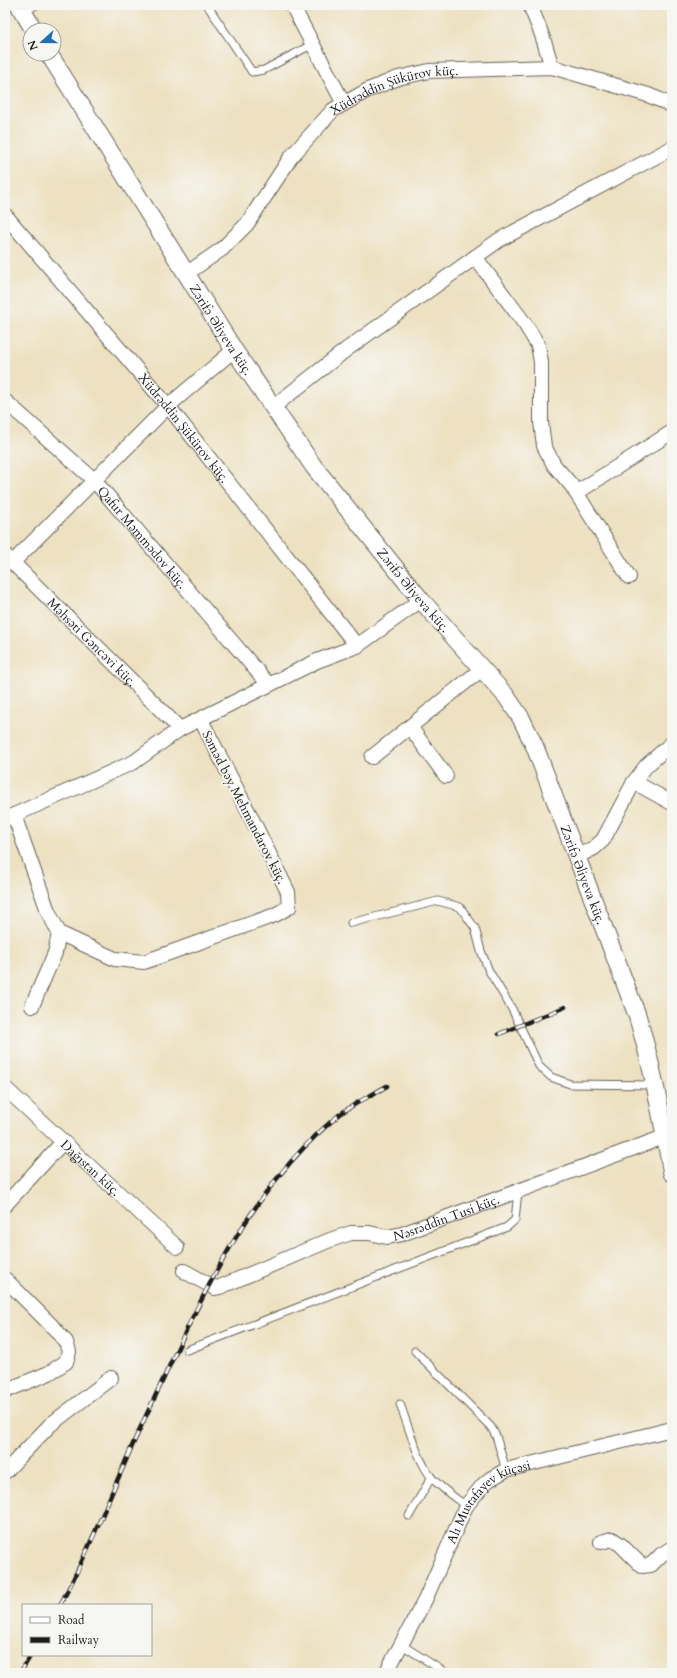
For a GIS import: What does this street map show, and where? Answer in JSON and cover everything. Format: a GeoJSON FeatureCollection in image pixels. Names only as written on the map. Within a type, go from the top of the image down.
{"type":"FeatureCollection","features":[{"type":"Feature","properties":{"kind":"street"},"geometry":{"type":"LineString","coordinates":[[292,5],[344,104]]}},
{"type":"Feature","properties":{"kind":"street"},"geometry":{"type":"LineString","coordinates":[[530,5],[542,35],[552,67]]}},
{"type":"Feature","properties":{"kind":"street"},"geometry":{"type":"LineString","coordinates":[[28,6],[32,22]]}},
{"type":"Feature","properties":{"kind":"street","name":"Zərifə Əliyeva küç."},"geometry":{"type":"LineString","coordinates":[[54,62],[234,350],[314,467],[421,600],[482,669],[514,707],[521,718],[535,747],[637,1015],[648,1049],[668,1135],[671,1166]]}},
{"type":"Feature","properties":{"kind":"street","name":"Xüdrəddin Şükürov küç."},"geometry":{"type":"LineString","coordinates":[[186,274],[222,249],[247,224],[291,157],[334,110],[368,90],[398,78],[429,71],[552,67],[648,95],[672,105]]}},
{"type":"Feature","properties":{"kind":"street"},"geometry":{"type":"LineString","coordinates":[[273,407],[347,348],[499,240],[672,148]]}},
{"type":"Feature","properties":{"kind":"street","name":"Xüdrəddin Şükürov küç."},"geometry":{"type":"LineString","coordinates":[[5,215],[168,406],[356,646]]}},
{"type":"Feature","properties":{"kind":"street"},"geometry":{"type":"LineString","coordinates":[[475,257],[525,324],[538,345],[541,362],[541,422],[544,446],[554,465],[576,492],[629,576]]}},
{"type":"Feature","properties":{"kind":"street"},"geometry":{"type":"LineString","coordinates":[[9,559],[94,480],[168,406],[234,350]]}},
{"type":"Feature","properties":{"kind":"street","name":"Qafur Məmmədov küç."},"geometry":{"type":"LineString","coordinates":[[5,401],[94,480],[269,685]]}},
{"type":"Feature","properties":{"kind":"street"},"geometry":{"type":"LineString","coordinates":[[576,492],[672,432]]}},
{"type":"Feature","properties":{"kind":"street","name":"Məhsəti Gəncəvi küç."},"geometry":{"type":"LineString","coordinates":[[9,559],[180,729]]}},
{"type":"Feature","properties":{"kind":"street","name":"Səməd bəy Mehmandarov küç."},"geometry":{"type":"LineString","coordinates":[[201,720],[288,892],[289,906],[275,915],[144,962],[115,958],[59,933],[48,911],[9,817],[134,762],[180,729],[201,720],[317,661],[356,646],[421,600]]}},
{"type":"Feature","properties":{"kind":"street"},"geometry":{"type":"LineString","coordinates":[[372,758],[482,669]]}},
{"type":"Feature","properties":{"kind":"street"},"geometry":{"type":"LineString","coordinates":[[410,727],[446,776]]}},
{"type":"Feature","properties":{"kind":"street"},"geometry":{"type":"LineString","coordinates":[[576,857],[594,848],[603,840],[634,782],[646,766],[672,743]]}},
{"type":"Feature","properties":{"kind":"street"},"geometry":{"type":"LineString","coordinates":[[634,782],[672,803]]}},
{"type":"Feature","properties":{"kind":"street"},"geometry":{"type":"LineString","coordinates":[[32,1006],[55,953],[59,933]]}},
{"type":"Feature","properties":{"kind":"street","name":"Dağıstan küç."},"geometry":{"type":"LineString","coordinates":[[5,1088],[177,1247]]}},
{"type":"Feature","properties":{"kind":"street","name":"Nəsrəddin Tusi küç."},"geometry":{"type":"LineString","coordinates":[[184,1271],[215,1288],[220,1287],[337,1237],[351,1233],[369,1233],[387,1237],[402,1234],[668,1135]]}},
{"type":"Feature","properties":{"kind":"street"},"geometry":{"type":"LineString","coordinates":[[5,1205],[63,1142]]}},
{"type":"Feature","properties":{"kind":"street"},"geometry":{"type":"LineString","coordinates":[[5,1279],[55,1329],[66,1342],[69,1352],[66,1362],[55,1370],[5,1391]]}},
{"type":"Feature","properties":{"kind":"street"},"geometry":{"type":"LineString","coordinates":[[5,1472],[50,1425],[111,1378]]}},
{"type":"Feature","properties":{"kind":"street","name":"Alı Mustafayev küçəsi"},"geometry":{"type":"LineString","coordinates":[[386,1673],[402,1645],[424,1600],[466,1506],[490,1479],[506,1470],[672,1429]]}},
{"type":"Feature","properties":{"kind":"street"},"geometry":{"type":"LineString","coordinates":[[601,1542],[612,1539],[621,1545],[642,1566],[651,1565],[661,1555],[672,1548]]}},
{"type":"Feature","properties":{"kind":"lane"},"geometry":{"type":"LineString","coordinates":[[207,5],[252,72],[264,70],[313,44]]}},
{"type":"Feature","properties":{"kind":"lane"},"geometry":{"type":"LineString","coordinates":[[351,924],[438,901],[460,907],[475,928],[489,971],[512,1009],[539,1066],[551,1077],[570,1084],[656,1085]]}},
{"type":"Feature","properties":{"kind":"lane"},"geometry":{"type":"LineString","coordinates":[[187,1350],[507,1227],[515,1220],[518,1191]]}},
{"type":"Feature","properties":{"kind":"lane"},"geometry":{"type":"LineString","coordinates":[[415,1351],[490,1426],[496,1436],[506,1470]]}},
{"type":"Feature","properties":{"kind":"lane"},"geometry":{"type":"LineString","coordinates":[[400,1404],[423,1464],[432,1478],[446,1492],[466,1506]]}},
{"type":"Feature","properties":{"kind":"lane"},"geometry":{"type":"LineString","coordinates":[[410,1516],[432,1478]]}},
{"type":"Feature","properties":{"kind":"lane"},"geometry":{"type":"LineString","coordinates":[[402,1645],[446,1673]]}},
{"type":"Feature","properties":{"kind":"railway"},"geometry":{"type":"LineString","coordinates":[[499,1034],[565,1007]]}},
{"type":"Feature","properties":{"kind":"railway"},"geometry":{"type":"LineString","coordinates":[[61,1604],[86,1553],[134,1441],[183,1336],[219,1267],[239,1233],[260,1200],[310,1141],[344,1111],[387,1086]]}},
{"type":"Feature","properties":{"kind":"railway"},"geometry":{"type":"LineString","coordinates":[[20,1673],[30,1656]]}}]}
